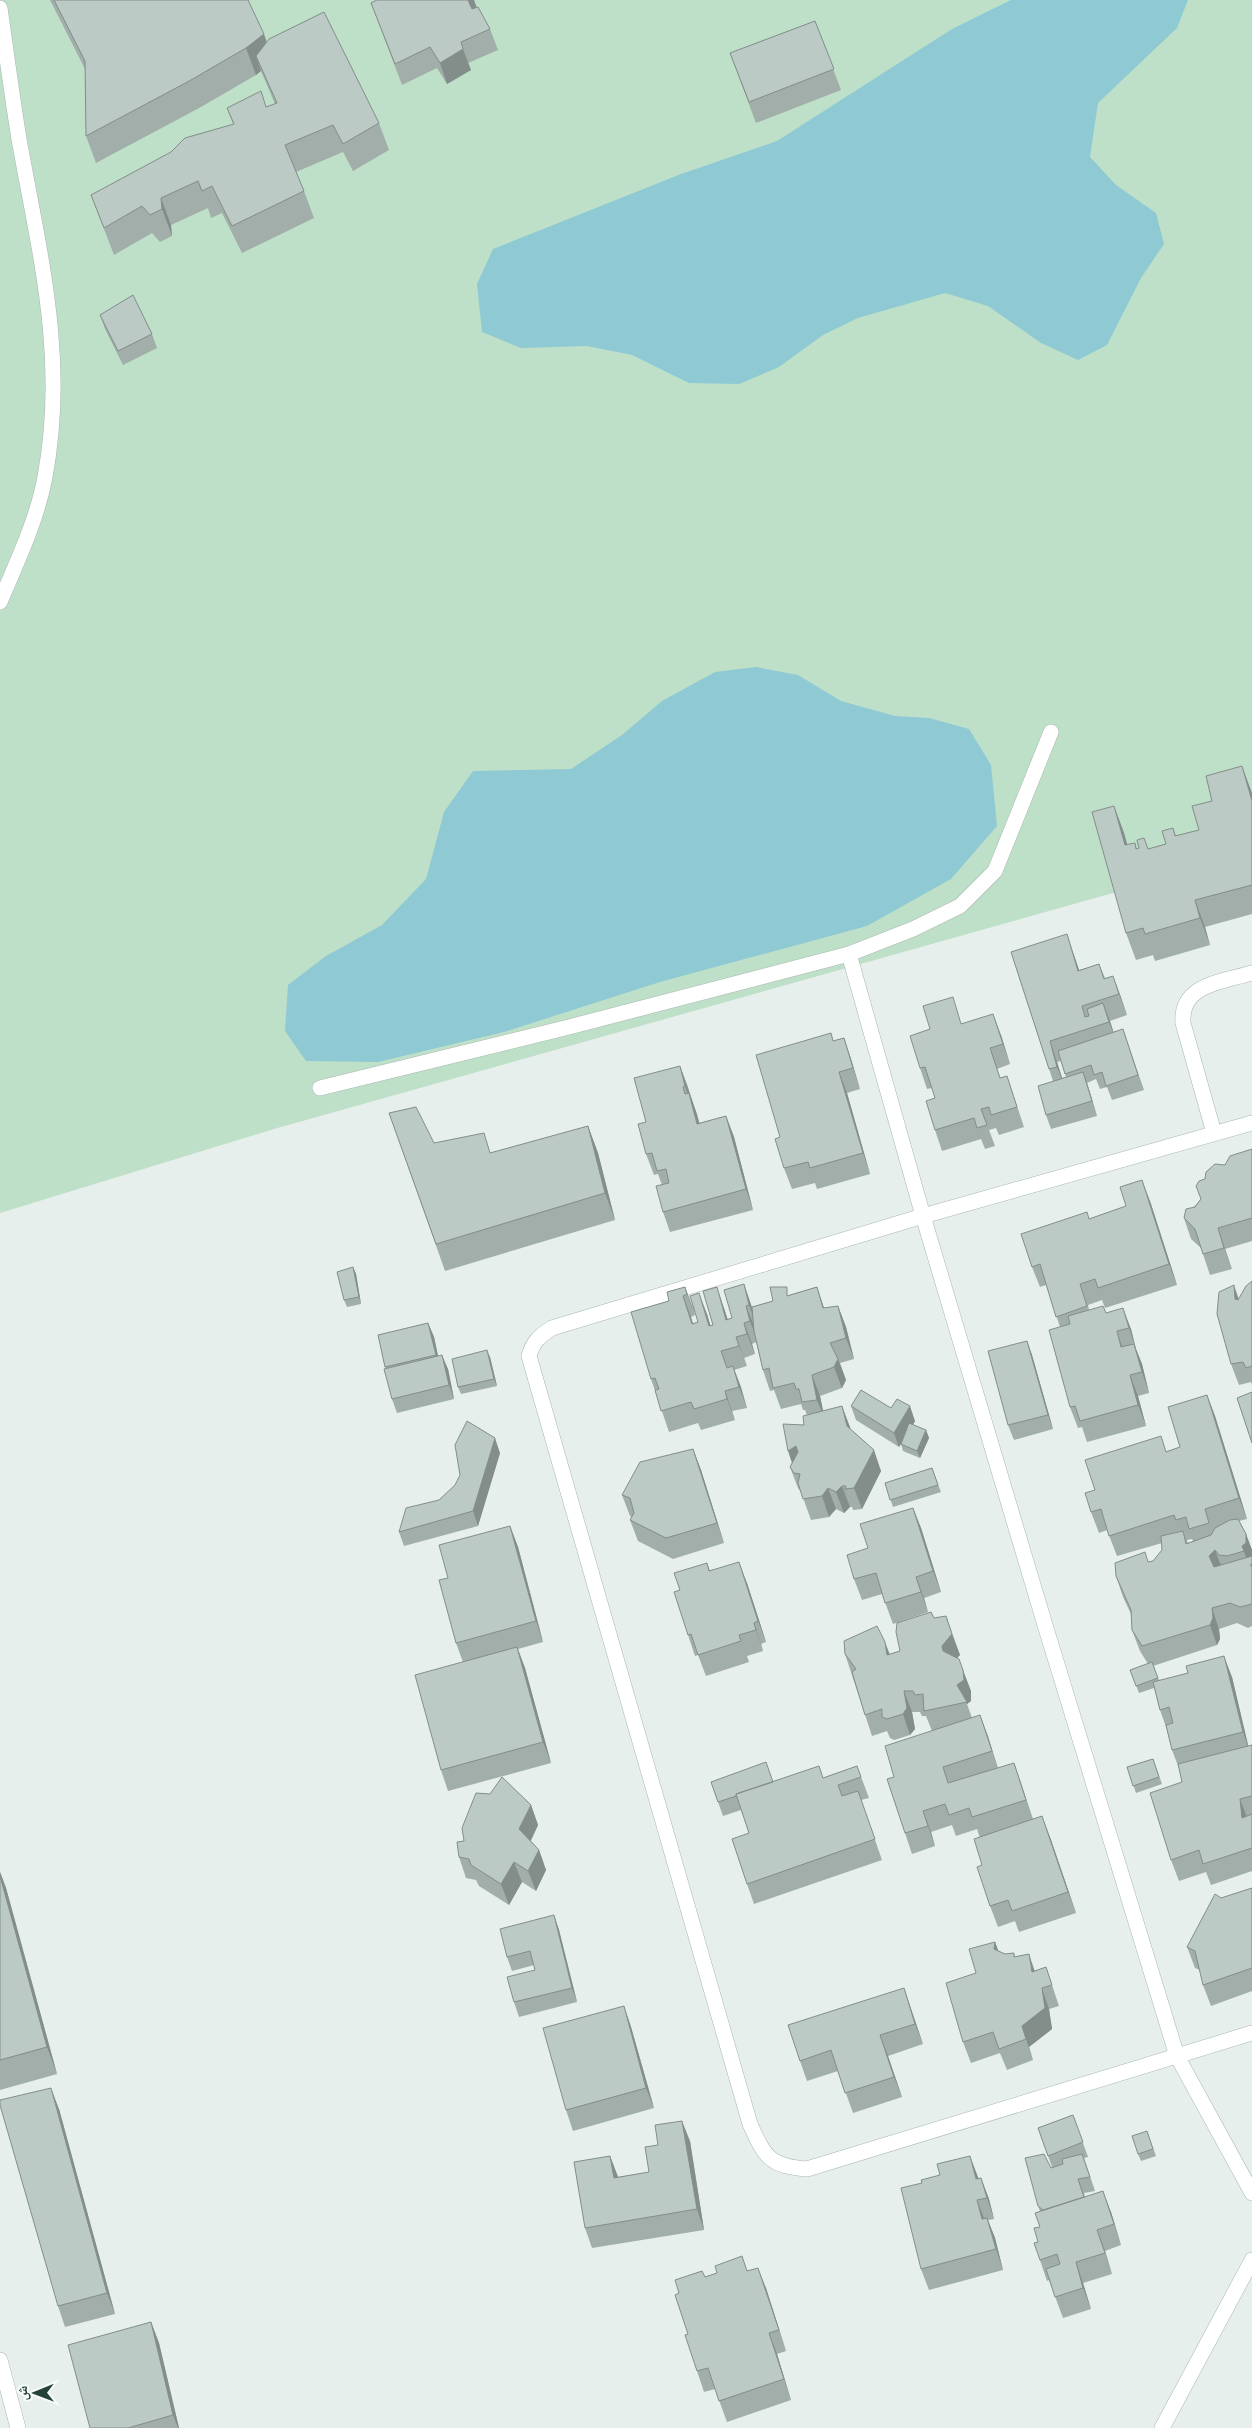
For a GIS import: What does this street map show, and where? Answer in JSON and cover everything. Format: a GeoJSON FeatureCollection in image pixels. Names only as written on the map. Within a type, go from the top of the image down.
{"type":"FeatureCollection","features":[{"type":"Feature","properties":{"kind":"street"},"geometry":{"type":"LineString","coordinates":[[0,8],[19,139],[39,239],[54,360],[54,406],[45,478],[33,520],[0,602]]}},
{"type":"Feature","properties":{"kind":"street"},"geometry":{"type":"LineString","coordinates":[[320,1088],[570,1028],[850,954],[913,929],[960,906],[995,871],[1052,732]]}},
{"type":"Feature","properties":{"kind":"street"},"geometry":{"type":"LineString","coordinates":[[850,954],[923,1216],[1177,2056],[1252,2193]]}},
{"type":"Feature","properties":{"kind":"street"},"geometry":{"type":"LineString","coordinates":[[1214,1134],[1183,1023],[1182,1012],[1185,1001],[1202,988],[1252,973]]}},
{"type":"Feature","properties":{"kind":"street"},"geometry":{"type":"LineString","coordinates":[[1252,1123],[923,1216],[552,1328],[540,1335],[533,1344],[529,1356],[750,2124],[762,2150],[773,2161],[787,2168],[807,2169],[1252,2033]]}},
{"type":"Feature","properties":{"kind":"street"},"geometry":{"type":"LineString","coordinates":[[1162,2428],[1252,2260]]}},
{"type":"Feature","properties":{"kind":"street"},"geometry":{"type":"LineString","coordinates":[[0,2360],[18,2428]]}},
{"type":"Feature","properties":{"kind":"green space"},"geometry":{"type":"Polygon","coordinates":[[[0,0],[1252,0],[1252,854],[274,1129],[0,1213],[0,0]]]}},
{"type":"Feature","properties":{"kind":"water"},"geometry":{"type":"Polygon","coordinates":[[[1011,0],[1188,0],[1177,28],[1098,103],[1090,157],[1116,185],[1156,213],[1164,244],[1141,278],[1107,345],[1078,360],[1041,343],[988,306],[945,293],[858,318],[823,335],[779,367],[739,384],[689,383],[632,355],[587,346],[521,348],[482,332],[477,284],[493,249],[681,174],[777,141],[952,29],[1011,0]]]}},
{"type":"Feature","properties":{"kind":"water"},"geometry":{"type":"Polygon","coordinates":[[[756,667],[798,675],[841,701],[895,716],[929,718],[969,729],[991,765],[997,826],[951,879],[867,926],[660,982],[504,1032],[378,1062],[306,1061],[285,1031],[288,985],[326,956],[382,925],[426,879],[444,812],[473,771],[571,769],[622,735],[662,701],[715,672],[756,667]]]}},
{"type":"Feature","properties":{"kind":"building"},"geometry":{"type":"Polygon","coordinates":[[[54,0],[248,0],[264,34],[246,48],[191,80],[86,136],[85,61],[54,0]]]}},
{"type":"Feature","properties":{"kind":"building"},"geometry":{"type":"Polygon","coordinates":[[[377,0],[468,0],[472,9],[478,7],[490,29],[461,42],[463,49],[440,63],[430,47],[395,64],[371,3],[377,0]]]}},
{"type":"Feature","properties":{"kind":"building"},"geometry":{"type":"Polygon","coordinates":[[[324,12],[379,123],[343,144],[333,125],[285,145],[304,191],[232,226],[212,186],[202,191],[198,181],[161,198],[162,209],[150,215],[142,206],[104,228],[91,195],[171,152],[185,138],[234,124],[227,108],[261,91],[266,107],[277,103],[256,56],[269,39],[324,12]]]}},
{"type":"Feature","properties":{"kind":"building"},"geometry":{"type":"Polygon","coordinates":[[[815,21],[834,69],[749,102],[730,53],[815,21]]]}},
{"type":"Feature","properties":{"kind":"building"},"geometry":{"type":"Polygon","coordinates":[[[133,295],[152,334],[118,351],[100,315],[133,295]]]}},
{"type":"Feature","properties":{"kind":"building"},"geometry":{"type":"Polygon","coordinates":[[[1242,766],[1252,801],[1252,885],[1195,900],[1200,918],[1145,934],[1143,928],[1126,933],[1092,812],[1114,806],[1125,845],[1135,843],[1136,849],[1139,848],[1137,840],[1144,838],[1148,849],[1166,844],[1162,831],[1173,828],[1175,836],[1199,830],[1192,806],[1212,801],[1206,776],[1242,766]]]}},
{"type":"Feature","properties":{"kind":"building"},"geometry":{"type":"Polygon","coordinates":[[[1067,934],[1078,971],[1099,964],[1104,979],[1113,976],[1119,994],[1082,1006],[1085,1017],[1089,1016],[1087,1009],[1103,1003],[1109,1022],[1050,1041],[1057,1067],[1049,1069],[1011,952],[1067,934]]]}},
{"type":"Feature","properties":{"kind":"building"},"geometry":{"type":"Polygon","coordinates":[[[953,997],[961,1024],[993,1014],[1003,1044],[990,1048],[1000,1078],[1007,1076],[1017,1107],[991,1115],[989,1107],[981,1109],[987,1125],[977,1128],[974,1118],[935,1130],[926,1101],[935,1098],[925,1067],[920,1068],[910,1036],[930,1029],[923,1006],[953,997]]]}},
{"type":"Feature","properties":{"kind":"building"},"geometry":{"type":"Polygon","coordinates":[[[1123,1029],[1138,1075],[1106,1086],[1102,1072],[1094,1075],[1091,1065],[1065,1074],[1058,1051],[1123,1029]]]}},
{"type":"Feature","properties":{"kind":"building"},"geometry":{"type":"Polygon","coordinates":[[[831,1033],[833,1041],[844,1038],[853,1068],[839,1072],[863,1153],[810,1168],[808,1162],[784,1168],[775,1139],[780,1137],[756,1055],[831,1033]]]}},
{"type":"Feature","properties":{"kind":"building"},"geometry":{"type":"Polygon","coordinates":[[[680,1066],[685,1094],[689,1093],[697,1124],[726,1116],[746,1189],[663,1212],[656,1186],[669,1183],[666,1169],[657,1171],[652,1153],[646,1154],[638,1124],[646,1122],[634,1078],[680,1066]]]}},
{"type":"Feature","properties":{"kind":"building"},"geometry":{"type":"Polygon","coordinates":[[[1083,1072],[1092,1101],[1046,1115],[1038,1086],[1083,1072]]]}},
{"type":"Feature","properties":{"kind":"building"},"geometry":{"type":"Polygon","coordinates":[[[416,1107],[434,1143],[484,1133],[490,1153],[588,1126],[605,1193],[436,1244],[389,1113],[416,1107]]]}},
{"type":"Feature","properties":{"kind":"building"},"geometry":{"type":"Polygon","coordinates":[[[1252,1149],[1252,1218],[1218,1228],[1224,1248],[1203,1254],[1195,1229],[1184,1218],[1186,1209],[1195,1207],[1201,1199],[1196,1186],[1199,1181],[1205,1179],[1206,1172],[1215,1164],[1225,1165],[1230,1156],[1252,1149]]]}},
{"type":"Feature","properties":{"kind":"building"},"geometry":{"type":"Polygon","coordinates":[[[1142,1180],[1169,1264],[1098,1288],[1095,1279],[1080,1284],[1087,1306],[1056,1317],[1040,1264],[1032,1267],[1021,1234],[1087,1212],[1089,1219],[1126,1206],[1120,1187],[1142,1180]]]}},
{"type":"Feature","properties":{"kind":"building"},"geometry":{"type":"Polygon","coordinates":[[[353,1267],[359,1297],[344,1300],[337,1272],[353,1267]]]}},
{"type":"Feature","properties":{"kind":"building"},"geometry":{"type":"Polygon","coordinates":[[[1252,1281],[1252,1366],[1246,1368],[1243,1362],[1231,1364],[1217,1314],[1219,1292],[1234,1285],[1235,1299],[1238,1300],[1246,1286],[1252,1281]]]}},
{"type":"Feature","properties":{"kind":"building"},"geometry":{"type":"Polygon","coordinates":[[[744,1284],[749,1305],[746,1306],[750,1321],[744,1323],[747,1334],[736,1337],[739,1346],[721,1351],[727,1368],[733,1366],[739,1387],[725,1391],[727,1399],[694,1409],[691,1402],[661,1411],[655,1390],[659,1389],[655,1378],[651,1379],[631,1312],[669,1301],[667,1292],[685,1287],[687,1294],[683,1296],[692,1324],[698,1322],[690,1296],[699,1293],[709,1326],[713,1325],[703,1291],[717,1287],[726,1320],[732,1318],[724,1290],[744,1284]]]}},
{"type":"Feature","properties":{"kind":"building"},"geometry":{"type":"Polygon","coordinates":[[[770,1287],[787,1287],[787,1296],[817,1287],[823,1308],[838,1306],[846,1338],[830,1343],[838,1359],[834,1367],[812,1375],[817,1400],[802,1402],[799,1389],[796,1389],[794,1383],[773,1388],[769,1368],[763,1370],[754,1331],[752,1307],[773,1301],[770,1287]]]}},
{"type":"Feature","properties":{"kind":"building"},"geometry":{"type":"Polygon","coordinates":[[[1103,1306],[1106,1313],[1123,1308],[1129,1328],[1117,1331],[1121,1347],[1134,1344],[1142,1372],[1130,1375],[1138,1405],[1080,1421],[1075,1406],[1070,1407],[1049,1330],[1070,1324],[1068,1316],[1103,1306]]]}},
{"type":"Feature","properties":{"kind":"building"},"geometry":{"type":"Polygon","coordinates":[[[428,1323],[436,1355],[385,1367],[378,1335],[428,1323]]]}},
{"type":"Feature","properties":{"kind":"building"},"geometry":{"type":"Polygon","coordinates":[[[1027,1341],[1048,1415],[1008,1425],[988,1351],[1027,1341]]]}},
{"type":"Feature","properties":{"kind":"building"},"geometry":{"type":"Polygon","coordinates":[[[487,1350],[494,1379],[458,1387],[452,1359],[487,1350]]]}},
{"type":"Feature","properties":{"kind":"building"},"geometry":{"type":"Polygon","coordinates":[[[442,1355],[449,1385],[392,1399],[384,1369],[442,1355]]]}},
{"type":"Feature","properties":{"kind":"building"},"geometry":{"type":"Polygon","coordinates":[[[861,1390],[891,1408],[897,1399],[910,1406],[894,1433],[851,1406],[861,1390]]]}},
{"type":"Feature","properties":{"kind":"building"},"geometry":{"type":"Polygon","coordinates":[[[1252,1392],[1252,1443],[1237,1398],[1252,1392]]]}},
{"type":"Feature","properties":{"kind":"building"},"geometry":{"type":"Polygon","coordinates":[[[1207,1395],[1239,1498],[1205,1509],[1209,1523],[1189,1529],[1186,1517],[1176,1520],[1174,1515],[1109,1536],[1101,1509],[1091,1512],[1085,1493],[1095,1490],[1085,1460],[1161,1436],[1166,1452],[1180,1447],[1168,1407],[1207,1395]]]}},
{"type":"Feature","properties":{"kind":"building"},"geometry":{"type":"Polygon","coordinates":[[[842,1406],[847,1426],[874,1450],[854,1488],[845,1489],[846,1486],[842,1486],[836,1492],[828,1488],[822,1496],[803,1499],[798,1483],[800,1474],[794,1473],[790,1467],[798,1452],[796,1446],[788,1451],[783,1424],[804,1425],[803,1416],[842,1406]]]}},
{"type":"Feature","properties":{"kind":"building"},"geometry":{"type":"Polygon","coordinates":[[[467,1421],[495,1438],[473,1511],[399,1532],[406,1508],[439,1500],[455,1485],[460,1475],[455,1445],[467,1421]]]}},
{"type":"Feature","properties":{"kind":"building"},"geometry":{"type":"Polygon","coordinates":[[[909,1423],[926,1430],[917,1451],[901,1444],[909,1423]]]}},
{"type":"Feature","properties":{"kind":"building"},"geometry":{"type":"Polygon","coordinates":[[[693,1449],[717,1523],[666,1538],[630,1520],[634,1513],[630,1498],[622,1495],[640,1462],[693,1449]]]}},
{"type":"Feature","properties":{"kind":"building"},"geometry":{"type":"Polygon","coordinates":[[[932,1468],[938,1485],[890,1500],[885,1483],[932,1468]]]}},
{"type":"Feature","properties":{"kind":"building"},"geometry":{"type":"Polygon","coordinates":[[[913,1508],[933,1571],[916,1577],[921,1592],[885,1603],[876,1573],[854,1579],[847,1555],[868,1548],[860,1524],[913,1508]]]}},
{"type":"Feature","properties":{"kind":"building"},"geometry":{"type":"Polygon","coordinates":[[[1238,1519],[1246,1534],[1246,1543],[1242,1546],[1244,1551],[1227,1556],[1219,1555],[1215,1550],[1209,1556],[1214,1567],[1252,1556],[1252,1564],[1250,1565],[1252,1567],[1252,1604],[1240,1607],[1230,1603],[1212,1608],[1213,1618],[1210,1625],[1142,1646],[1132,1630],[1131,1610],[1116,1576],[1115,1563],[1145,1552],[1148,1562],[1153,1561],[1162,1550],[1161,1536],[1183,1531],[1186,1544],[1211,1535],[1215,1528],[1230,1520],[1238,1519]]]}},
{"type":"Feature","properties":{"kind":"building"},"geometry":{"type":"Polygon","coordinates":[[[510,1526],[536,1621],[456,1643],[439,1580],[448,1578],[439,1545],[510,1526]]]}},
{"type":"Feature","properties":{"kind":"building"},"geometry":{"type":"Polygon","coordinates":[[[739,1562],[758,1621],[754,1623],[756,1630],[739,1635],[741,1641],[698,1655],[691,1634],[688,1635],[674,1592],[680,1590],[674,1573],[707,1563],[709,1571],[739,1562]]]}},
{"type":"Feature","properties":{"kind":"building"},"geometry":{"type":"Polygon","coordinates":[[[931,1612],[934,1618],[946,1616],[952,1634],[942,1646],[943,1651],[959,1659],[964,1680],[957,1685],[967,1702],[924,1711],[923,1694],[915,1695],[913,1691],[904,1691],[907,1708],[903,1714],[887,1719],[882,1717],[882,1709],[865,1715],[852,1672],[856,1669],[845,1654],[844,1641],[877,1626],[885,1642],[887,1655],[900,1651],[896,1632],[897,1623],[931,1612]]]}},
{"type":"Feature","properties":{"kind":"building"},"geometry":{"type":"Polygon","coordinates":[[[517,1647],[543,1742],[441,1770],[415,1675],[517,1647]]]}},
{"type":"Feature","properties":{"kind":"building"},"geometry":{"type":"Polygon","coordinates":[[[1224,1656],[1243,1732],[1172,1750],[1166,1725],[1173,1723],[1169,1707],[1160,1710],[1153,1682],[1188,1673],[1186,1666],[1224,1656]]]}},
{"type":"Feature","properties":{"kind":"building"},"geometry":{"type":"Polygon","coordinates":[[[1152,1662],[1158,1678],[1136,1686],[1130,1670],[1152,1662]]]}},
{"type":"Feature","properties":{"kind":"building"},"geometry":{"type":"Polygon","coordinates":[[[980,1715],[992,1751],[943,1767],[948,1783],[1014,1763],[1026,1800],[972,1817],[969,1808],[949,1815],[945,1804],[923,1811],[928,1826],[905,1833],[887,1779],[894,1777],[885,1746],[980,1715]]]}},
{"type":"Feature","properties":{"kind":"building"},"geometry":{"type":"Polygon","coordinates":[[[1252,1745],[1252,1796],[1240,1799],[1242,1818],[1252,1814],[1252,1848],[1203,1864],[1199,1850],[1171,1860],[1150,1793],[1182,1782],[1178,1764],[1252,1745]]]}},
{"type":"Feature","properties":{"kind":"building"},"geometry":{"type":"Polygon","coordinates":[[[1153,1759],[1159,1777],[1133,1786],[1127,1767],[1153,1759]]]}},
{"type":"Feature","properties":{"kind":"building"},"geometry":{"type":"Polygon","coordinates":[[[766,1762],[773,1782],[718,1802],[711,1782],[766,1762]]]}},
{"type":"Feature","properties":{"kind":"building"},"geometry":{"type":"Polygon","coordinates":[[[819,1766],[823,1778],[857,1766],[861,1777],[838,1785],[842,1796],[858,1791],[875,1839],[747,1884],[732,1839],[749,1833],[736,1794],[819,1766]]]}},
{"type":"Feature","properties":{"kind":"building"},"geometry":{"type":"Polygon","coordinates":[[[502,1777],[531,1805],[519,1829],[539,1850],[528,1871],[514,1862],[501,1884],[471,1865],[469,1859],[459,1857],[457,1842],[464,1841],[462,1828],[476,1793],[490,1794],[502,1777]]]}},
{"type":"Feature","properties":{"kind":"building"},"geometry":{"type":"Polygon","coordinates":[[[1042,1816],[1068,1892],[1012,1911],[1008,1900],[990,1906],[977,1867],[982,1865],[974,1839],[1042,1816]]]}},
{"type":"Feature","properties":{"kind":"building"},"geometry":{"type":"Polygon","coordinates":[[[0,1876],[47,2047],[0,2060],[0,1876]]]}},
{"type":"Feature","properties":{"kind":"building"},"geometry":{"type":"Polygon","coordinates":[[[1252,1888],[1252,1968],[1203,1985],[1195,1951],[1187,1947],[1215,1894],[1221,1898],[1252,1888]]]}},
{"type":"Feature","properties":{"kind":"building"},"geometry":{"type":"Polygon","coordinates":[[[554,1915],[572,1988],[514,2002],[507,1977],[535,1970],[530,1951],[507,1957],[500,1929],[554,1915]]]}},
{"type":"Feature","properties":{"kind":"building"},"geometry":{"type":"Polygon","coordinates":[[[995,1942],[994,1949],[1005,1954],[1014,1953],[1014,1957],[1029,1954],[1032,1972],[1046,1967],[1052,1985],[1042,1988],[1045,2008],[1022,2026],[1026,2039],[999,2049],[993,2032],[963,2042],[946,1983],[976,1973],[969,1949],[995,1942]]]}},
{"type":"Feature","properties":{"kind":"building"},"geometry":{"type":"Polygon","coordinates":[[[904,1988],[915,2024],[880,2035],[894,2077],[845,2093],[831,2050],[800,2061],[788,2025],[904,1988]]]}},
{"type":"Feature","properties":{"kind":"building"},"geometry":{"type":"Polygon","coordinates":[[[624,2006],[646,2088],[566,2110],[543,2028],[624,2006]]]}},
{"type":"Feature","properties":{"kind":"building"},"geometry":{"type":"Polygon","coordinates":[[[51,2088],[107,2293],[58,2306],[0,2105],[0,2100],[51,2088]]]}},
{"type":"Feature","properties":{"kind":"building"},"geometry":{"type":"Polygon","coordinates":[[[1073,2115],[1083,2142],[1048,2156],[1038,2128],[1073,2115]]]}},
{"type":"Feature","properties":{"kind":"building"},"geometry":{"type":"Polygon","coordinates":[[[682,2121],[697,2209],[585,2228],[574,2162],[610,2156],[614,2178],[649,2172],[645,2147],[658,2145],[655,2125],[682,2121]]]}},
{"type":"Feature","properties":{"kind":"building"},"geometry":{"type":"Polygon","coordinates":[[[1147,2131],[1153,2149],[1138,2154],[1132,2136],[1147,2131]]]}},
{"type":"Feature","properties":{"kind":"building"},"geometry":{"type":"Polygon","coordinates":[[[1044,2154],[1051,2168],[1063,2164],[1062,2159],[1082,2154],[1090,2177],[1078,2179],[1084,2197],[1043,2210],[1038,2206],[1025,2158],[1044,2154]]]}},
{"type":"Feature","properties":{"kind":"building"},"geometry":{"type":"Polygon","coordinates":[[[970,2156],[976,2179],[981,2178],[987,2198],[977,2200],[982,2219],[987,2218],[996,2249],[921,2269],[901,2188],[922,2183],[921,2180],[940,2175],[937,2164],[970,2156]]]}},
{"type":"Feature","properties":{"kind":"building"},"geometry":{"type":"Polygon","coordinates":[[[1103,2191],[1114,2224],[1097,2230],[1105,2253],[1076,2262],[1083,2288],[1055,2297],[1046,2269],[1060,2264],[1057,2254],[1040,2260],[1034,2243],[1038,2242],[1034,2228],[1040,2227],[1035,2213],[1103,2191]]]}},
{"type":"Feature","properties":{"kind":"building"},"geometry":{"type":"Polygon","coordinates":[[[742,2256],[747,2271],[758,2268],[779,2330],[769,2333],[784,2379],[719,2401],[708,2368],[697,2371],[685,2335],[688,2334],[675,2295],[679,2293],[675,2280],[702,2271],[705,2277],[717,2273],[715,2266],[742,2256]]]}},
{"type":"Feature","properties":{"kind":"building"},"geometry":{"type":"Polygon","coordinates":[[[151,2322],[173,2415],[128,2428],[90,2428],[68,2345],[151,2322]]]}}]}
